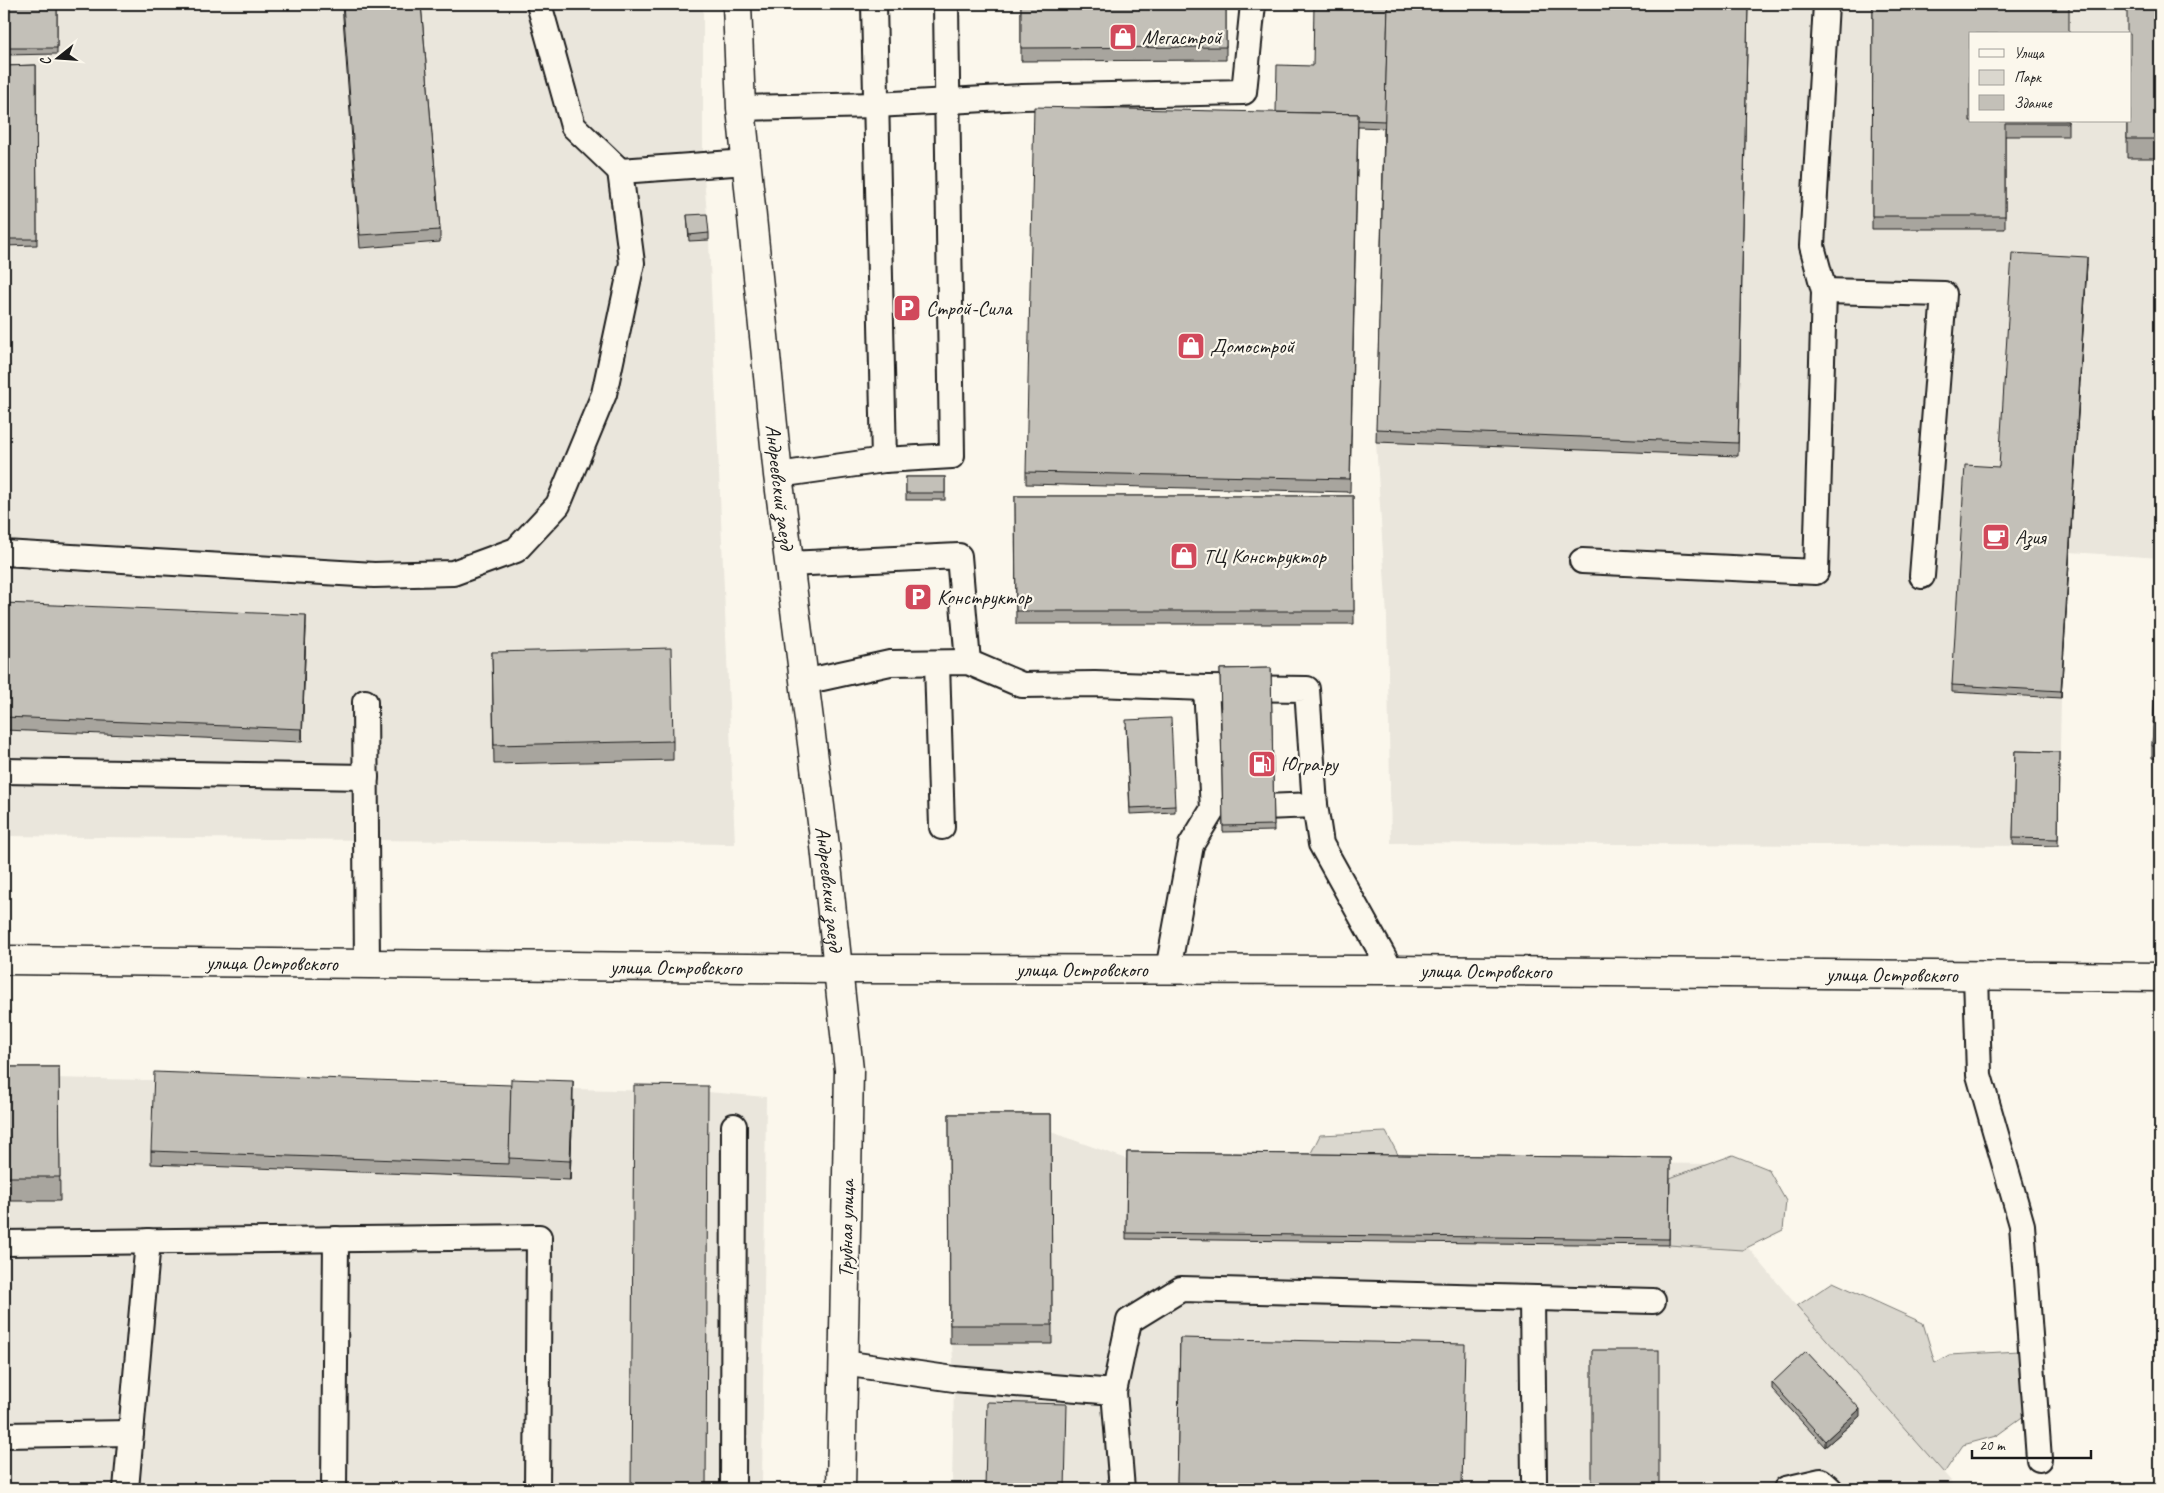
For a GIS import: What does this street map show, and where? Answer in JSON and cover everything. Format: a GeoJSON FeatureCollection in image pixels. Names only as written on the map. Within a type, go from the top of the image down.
{"type":"FeatureCollection","features":[{"type":"Feature","properties":{"kind":"main road","name":"Андреевский заезд"},"geometry":{"type":"LineString","coordinates":[[737,4],[741,108],[778,475],[838,969]]}},
{"type":"Feature","properties":{"kind":"main road","name":"улица Островского"},"geometry":{"type":"LineString","coordinates":[[4,960],[838,969],[1391,970],[2160,977]]}},
{"type":"Feature","properties":{"kind":"main road","name":"Трубная улица"},"geometry":{"type":"LineString","coordinates":[[838,969],[849,1070],[841,1489]]}},
{"type":"Feature","properties":{"kind":"lane"},"geometry":{"type":"LineString","coordinates":[[4,553],[374,575],[453,573],[516,550],[558,505],[604,394],[632,263],[620,171],[573,126],[539,4]]}},
{"type":"Feature","properties":{"kind":"lane"},"geometry":{"type":"LineString","coordinates":[[874,4],[884,460]]}},
{"type":"Feature","properties":{"kind":"lane"},"geometry":{"type":"LineString","coordinates":[[778,475],[884,460],[952,456],[946,4]]}},
{"type":"Feature","properties":{"kind":"lane"},"geometry":{"type":"LineString","coordinates":[[741,108],[876,105],[1022,96],[1244,92],[1253,4]]}},
{"type":"Feature","properties":{"kind":"lane"},"geometry":{"type":"LineString","coordinates":[[1582,561],[1816,572],[1824,291],[1812,246],[1826,4]]}},
{"type":"Feature","properties":{"kind":"lane"},"geometry":{"type":"LineString","coordinates":[[620,171],[747,162]]}},
{"type":"Feature","properties":{"kind":"lane"},"geometry":{"type":"LineString","coordinates":[[1824,291],[1944,294],[1922,576]]}},
{"type":"Feature","properties":{"kind":"lane"},"geometry":{"type":"LineString","coordinates":[[788,564],[959,556],[968,662]]}},
{"type":"Feature","properties":{"kind":"lane"},"geometry":{"type":"LineString","coordinates":[[804,682],[890,663],[968,662],[1022,685],[1095,684],[1307,689],[1315,806],[1321,844],[1391,970]]}},
{"type":"Feature","properties":{"kind":"lane"},"geometry":{"type":"LineString","coordinates":[[937,663],[942,827]]}},
{"type":"Feature","properties":{"kind":"lane"},"geometry":{"type":"LineString","coordinates":[[1168,970],[1191,845],[1213,810],[1206,688]]}},
{"type":"Feature","properties":{"kind":"lane"},"geometry":{"type":"LineString","coordinates":[[365,702],[367,964]]}},
{"type":"Feature","properties":{"kind":"lane"},"geometry":{"type":"LineString","coordinates":[[4,771],[366,777]]}},
{"type":"Feature","properties":{"kind":"lane"},"geometry":{"type":"LineString","coordinates":[[1213,810],[1315,806]]}},
{"type":"Feature","properties":{"kind":"lane"},"geometry":{"type":"LineString","coordinates":[[1976,975],[1979,1075],[2022,1225],[2039,1458]]}},
{"type":"Feature","properties":{"kind":"lane"},"geometry":{"type":"LineString","coordinates":[[733,1489],[734,1126]]}},
{"type":"Feature","properties":{"kind":"lane"},"geometry":{"type":"LineString","coordinates":[[4,1243],[539,1237],[537,1489]]}},
{"type":"Feature","properties":{"kind":"lane"},"geometry":{"type":"LineString","coordinates":[[334,1489],[336,1239]]}},
{"type":"Feature","properties":{"kind":"lane"},"geometry":{"type":"LineString","coordinates":[[126,1489],[148,1241]]}},
{"type":"Feature","properties":{"kind":"lane"},"geometry":{"type":"LineString","coordinates":[[1122,1489],[1114,1392],[1129,1321],[1181,1289],[1653,1301]]}},
{"type":"Feature","properties":{"kind":"lane"},"geometry":{"type":"LineString","coordinates":[[1532,1298],[1534,1480]]}},
{"type":"Feature","properties":{"kind":"lane"},"geometry":{"type":"LineString","coordinates":[[843,1363],[954,1379],[1114,1392]]}},
{"type":"Feature","properties":{"kind":"lane"},"geometry":{"type":"LineString","coordinates":[[4,1435],[131,1433]]}},
{"type":"Feature","properties":{"kind":"lane"},"geometry":{"type":"LineString","coordinates":[[1786,1489],[1821,1481],[1830,1489]]}},
{"type":"Feature","properties":{"kind":"shaded area"},"geometry":{"type":"Polygon","coordinates":[[[4,4],[703,4],[703,165],[709,240],[735,844],[4,836],[4,4]]]}},
{"type":"Feature","properties":{"kind":"shaded area"},"geometry":{"type":"Polygon","coordinates":[[[1389,4],[2160,4],[2160,558],[2070,552],[2061,698],[2058,846],[1391,843],[1387,617],[1376,442],[1389,4]]]}},
{"type":"Feature","properties":{"kind":"shaded area"},"geometry":{"type":"Polygon","coordinates":[[[4,1077],[708,1092],[766,1097],[762,1489],[4,1489],[4,1077]]]}},
{"type":"Feature","properties":{"kind":"shaded area"},"geometry":{"type":"Polygon","coordinates":[[[1051,1132],[1127,1159],[1719,1164],[1718,1212],[1797,1306],[1958,1489],[952,1489],[954,1379],[948,1272],[949,1167],[1051,1132]]]}},
{"type":"Feature","properties":{"kind":"green space"},"geometry":{"type":"Polygon","coordinates":[[[1386,1132],[1402,1162],[1307,1161],[1320,1135],[1386,1132]]]}},
{"type":"Feature","properties":{"kind":"green space"},"geometry":{"type":"Polygon","coordinates":[[[1733,1155],[1768,1169],[1786,1201],[1783,1230],[1742,1250],[1669,1245],[1670,1178],[1733,1155]]]}},
{"type":"Feature","properties":{"kind":"green space"},"geometry":{"type":"Polygon","coordinates":[[[1833,1282],[1923,1323],[1935,1363],[1949,1355],[2019,1351],[2025,1415],[1996,1436],[1963,1445],[1944,1473],[1797,1306],[1833,1282]]]}},
{"type":"Feature","properties":{"kind":"building"},"geometry":{"type":"Polygon","coordinates":[[[4,4],[57,4],[57,48],[4,48],[4,4]]]}},
{"type":"Feature","properties":{"kind":"building"},"geometry":{"type":"Polygon","coordinates":[[[343,4],[421,4],[440,230],[360,235],[343,4]]]}},
{"type":"Feature","properties":{"kind":"building","name":"Мегастрой"},"geometry":{"type":"Polygon","coordinates":[[[1021,4],[1226,4],[1226,47],[1021,48],[1021,4]]]}},
{"type":"Feature","properties":{"kind":"building"},"geometry":{"type":"Polygon","coordinates":[[[1314,4],[1388,4],[1385,121],[1358,120],[1358,114],[1276,112],[1277,65],[1313,66],[1314,4]]]}},
{"type":"Feature","properties":{"kind":"building"},"geometry":{"type":"Polygon","coordinates":[[[1388,4],[1748,4],[1738,443],[1376,429],[1388,4]]]}},
{"type":"Feature","properties":{"kind":"building"},"geometry":{"type":"Polygon","coordinates":[[[1873,4],[2069,4],[2069,32],[1969,32],[1969,122],[2068,122],[2005,123],[2005,216],[1872,216],[1873,4]]]}},
{"type":"Feature","properties":{"kind":"building"},"geometry":{"type":"Polygon","coordinates":[[[2127,4],[2160,4],[2160,139],[2127,139],[2127,122],[2132,122],[2132,32],[2127,32],[2127,4]]]}},
{"type":"Feature","properties":{"kind":"building"},"geometry":{"type":"Polygon","coordinates":[[[36,65],[37,239],[4,239],[4,66],[36,65]]]}},
{"type":"Feature","properties":{"kind":"building","name":"Домострой"},"geometry":{"type":"Polygon","coordinates":[[[1034,107],[1358,114],[1350,479],[1026,472],[1034,107]]]}},
{"type":"Feature","properties":{"kind":"building"},"geometry":{"type":"Polygon","coordinates":[[[707,214],[709,233],[689,235],[687,215],[707,214]]]}},
{"type":"Feature","properties":{"kind":"building"},"geometry":{"type":"Polygon","coordinates":[[[2012,253],[2087,257],[2061,691],[1952,685],[1965,465],[1999,467],[2012,253]]]}},
{"type":"Feature","properties":{"kind":"building"},"geometry":{"type":"Polygon","coordinates":[[[906,477],[945,477],[945,493],[906,493],[906,477]]]}},
{"type":"Feature","properties":{"kind":"building","name":"ТЦ Конструктор"},"geometry":{"type":"Polygon","coordinates":[[[1015,496],[1353,496],[1354,611],[1016,611],[1015,496]]]}},
{"type":"Feature","properties":{"kind":"building"},"geometry":{"type":"Polygon","coordinates":[[[4,603],[306,615],[302,729],[4,717],[4,603]]]}},
{"type":"Feature","properties":{"kind":"building"},"geometry":{"type":"Polygon","coordinates":[[[2159,609],[2160,746],[2152,746],[2159,609]]]}},
{"type":"Feature","properties":{"kind":"building"},"geometry":{"type":"Polygon","coordinates":[[[671,648],[673,741],[494,745],[492,652],[671,648]]]}},
{"type":"Feature","properties":{"kind":"building"},"geometry":{"type":"Polygon","coordinates":[[[1271,668],[1274,825],[1223,826],[1220,669],[1271,668]]]}},
{"type":"Feature","properties":{"kind":"building"},"geometry":{"type":"Polygon","coordinates":[[[1171,718],[1175,806],[1130,808],[1126,720],[1171,718]]]}},
{"type":"Feature","properties":{"kind":"building"},"geometry":{"type":"Polygon","coordinates":[[[2015,751],[2059,752],[2058,839],[2013,838],[2015,751]]]}},
{"type":"Feature","properties":{"kind":"building"},"geometry":{"type":"Polygon","coordinates":[[[4,1067],[59,1067],[60,1177],[4,1177],[4,1067]]]}},
{"type":"Feature","properties":{"kind":"building"},"geometry":{"type":"Polygon","coordinates":[[[154,1072],[511,1085],[509,1164],[151,1151],[154,1072]]]}},
{"type":"Feature","properties":{"kind":"building"},"geometry":{"type":"Polygon","coordinates":[[[511,1079],[573,1081],[570,1161],[509,1158],[511,1079]]]}},
{"type":"Feature","properties":{"kind":"building"},"geometry":{"type":"Polygon","coordinates":[[[634,1085],[708,1086],[706,1489],[631,1489],[634,1085]]]}},
{"type":"Feature","properties":{"kind":"building"},"geometry":{"type":"Polygon","coordinates":[[[949,1114],[1051,1114],[1052,1325],[950,1325],[949,1114]]]}},
{"type":"Feature","properties":{"kind":"building"},"geometry":{"type":"Polygon","coordinates":[[[1127,1152],[1670,1158],[1669,1239],[1126,1233],[1127,1152]]]}},
{"type":"Feature","properties":{"kind":"building"},"geometry":{"type":"Polygon","coordinates":[[[1180,1338],[1465,1344],[1462,1489],[1177,1483],[1180,1338]]]}},
{"type":"Feature","properties":{"kind":"building"},"geometry":{"type":"Polygon","coordinates":[[[1592,1350],[1659,1350],[1659,1489],[1592,1489],[1592,1350]]]}},
{"type":"Feature","properties":{"kind":"building"},"geometry":{"type":"Polygon","coordinates":[[[1806,1351],[1860,1409],[1825,1441],[1772,1383],[1806,1351]]]}},
{"type":"Feature","properties":{"kind":"building"},"geometry":{"type":"Polygon","coordinates":[[[987,1402],[1067,1404],[1065,1489],[985,1489],[987,1402]]]}},
{"type":"Feature","properties":{"kind":"place","name":"Мегастрой"},"geometry":{"type":"Point","coordinates":[1123,37]}},
{"type":"Feature","properties":{"kind":"place","name":"Строй-Сила"},"geometry":{"type":"Point","coordinates":[907,308]}},
{"type":"Feature","properties":{"kind":"place","name":"Домострой"},"geometry":{"type":"Point","coordinates":[1191,346]}},
{"type":"Feature","properties":{"kind":"place","name":"Азия"},"geometry":{"type":"Point","coordinates":[1996,537]}},
{"type":"Feature","properties":{"kind":"place","name":"ТЦ Конструктор"},"geometry":{"type":"Point","coordinates":[1184,556]}},
{"type":"Feature","properties":{"kind":"place","name":"Конструктор"},"geometry":{"type":"Point","coordinates":[918,597]}},
{"type":"Feature","properties":{"kind":"place","name":"Югра.ру"},"geometry":{"type":"Point","coordinates":[1262,764]}}]}
